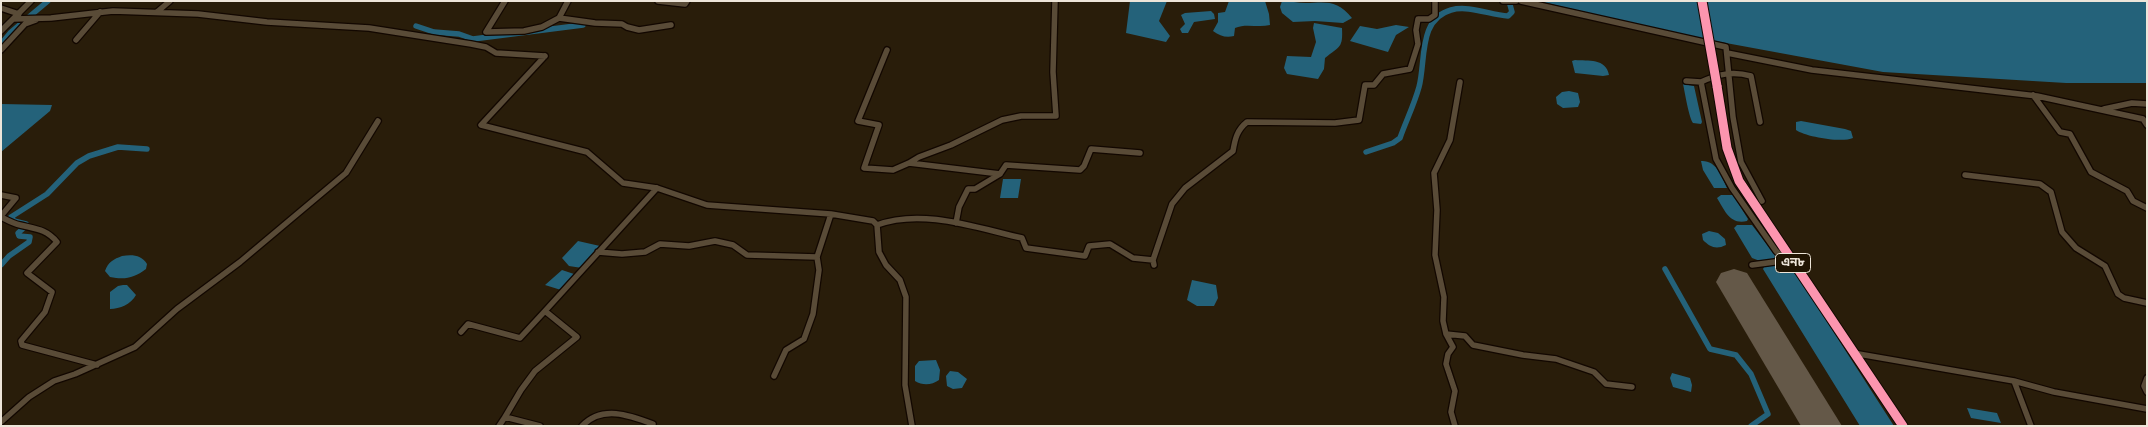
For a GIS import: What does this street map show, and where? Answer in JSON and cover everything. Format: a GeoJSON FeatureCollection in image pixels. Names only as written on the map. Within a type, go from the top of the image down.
{"type":"FeatureCollection","features":[{"type":"Feature","properties":{"kind":"highway","name":"এন৮"},"geometry":{"type":"LineString","coordinates":[[1702,1],[1727,148],[1739,181],[1903,426]]}},
{"type":"Feature","properties":{"kind":"street"},"geometry":{"type":"LineString","coordinates":[[1,31],[31,1]]}},
{"type":"Feature","properties":{"kind":"street"},"geometry":{"type":"LineString","coordinates":[[157,12],[170,1]]}},
{"type":"Feature","properties":{"kind":"street"},"geometry":{"type":"LineString","coordinates":[[506,1],[486,32],[506,33],[547,26],[559,18],[568,1]]}},
{"type":"Feature","properties":{"kind":"street"},"geometry":{"type":"LineString","coordinates":[[658,1],[685,4],[688,1]]}},
{"type":"Feature","properties":{"kind":"street"},"geometry":{"type":"LineString","coordinates":[[886,50],[858,121],[879,125],[864,168],[896,170],[903,168],[921,154],[951,145],[966,135],[993,122],[1012,117],[1056,116],[1052,72],[1055,1]]}},
{"type":"Feature","properties":{"kind":"street"},"geometry":{"type":"LineString","coordinates":[[877,225],[885,220],[906,219],[956,223],[1022,238],[1026,248],[1085,256],[1089,246],[1110,244],[1133,258],[1154,263],[1172,204],[1185,188],[1233,151],[1235,137],[1240,127],[1247,122],[1335,124],[1359,120],[1365,85],[1374,85],[1383,74],[1406,72],[1410,69],[1418,44],[1416,30],[1418,19],[1429,19],[1435,15],[1435,1]]}},
{"type":"Feature","properties":{"kind":"street"},"geometry":{"type":"LineString","coordinates":[[1503,1],[1516,1]]}},
{"type":"Feature","properties":{"kind":"street"},"geometry":{"type":"LineString","coordinates":[[1521,1],[1726,48],[1733,117],[1741,162],[1762,201]]}},
{"type":"Feature","properties":{"kind":"street"},"geometry":{"type":"LineString","coordinates":[[1,8],[19,14]]}},
{"type":"Feature","properties":{"kind":"street"},"geometry":{"type":"LineString","coordinates":[[14,19],[40,19],[113,11],[157,12],[369,28],[471,44],[486,47],[496,53],[545,56],[481,125],[587,152],[623,183],[657,188],[707,205],[831,214],[873,221],[877,225],[879,252],[886,266],[900,280],[906,297],[906,386],[912,426]]}},
{"type":"Feature","properties":{"kind":"street"},"geometry":{"type":"LineString","coordinates":[[76,40],[100,12]]}},
{"type":"Feature","properties":{"kind":"street"},"geometry":{"type":"LineString","coordinates":[[559,18],[595,23],[622,24],[627,29],[638,30],[671,25]]}},
{"type":"Feature","properties":{"kind":"street"},"geometry":{"type":"LineString","coordinates":[[1,50],[25,24],[40,19]]}},
{"type":"Feature","properties":{"kind":"street"},"geometry":{"type":"LineString","coordinates":[[1727,53],[1812,70],[2033,95],[2143,119],[2147,125]]}},
{"type":"Feature","properties":{"kind":"street"},"geometry":{"type":"LineString","coordinates":[[1686,81],[1701,82],[1713,76],[1729,72],[1751,76],[1760,122]]}},
{"type":"Feature","properties":{"kind":"street"},"geometry":{"type":"LineString","coordinates":[[1455,426],[1451,410],[1455,391],[1453,380],[1445,366],[1446,354],[1453,347],[1446,334],[1443,322],[1444,297],[1435,255],[1436,210],[1434,173],[1450,140],[1460,82]]}},
{"type":"Feature","properties":{"kind":"street"},"geometry":{"type":"LineString","coordinates":[[1701,82],[1716,159],[1732,188],[1776,251],[1783,258],[1782,261],[1752,265]]}},
{"type":"Feature","properties":{"kind":"street"},"geometry":{"type":"LineString","coordinates":[[2033,95],[2060,132],[2070,134],[2091,172],[2127,191],[2133,201],[2147,208]]}},
{"type":"Feature","properties":{"kind":"street"},"geometry":{"type":"LineString","coordinates":[[2102,110],[2132,103],[2147,104]]}},
{"type":"Feature","properties":{"kind":"street"},"geometry":{"type":"LineString","coordinates":[[1,422],[29,397],[54,381],[97,365],[135,347],[177,309],[240,262],[346,173],[378,121]]}},
{"type":"Feature","properties":{"kind":"street"},"geometry":{"type":"LineString","coordinates":[[956,223],[959,207],[968,189],[975,189],[981,184],[997,178],[1006,165],[1080,170],[1084,166],[1091,149],[1140,154]]}},
{"type":"Feature","properties":{"kind":"street"},"geometry":{"type":"LineString","coordinates":[[909,162],[1000,174]]}},
{"type":"Feature","properties":{"kind":"street"},"geometry":{"type":"LineString","coordinates":[[1965,175],[2040,184],[2051,192],[2062,232],[2076,248],[2105,266],[2118,294],[2124,298],[2147,303]]}},
{"type":"Feature","properties":{"kind":"street"},"geometry":{"type":"LineString","coordinates":[[461,332],[468,324],[520,338],[657,188]]}},
{"type":"Feature","properties":{"kind":"street"},"geometry":{"type":"LineString","coordinates":[[1,195],[16,198],[1,217],[20,226],[32,226],[51,235],[57,242],[27,273],[52,292],[52,296],[46,310],[21,341],[22,345],[97,365]]}},
{"type":"Feature","properties":{"kind":"street"},"geometry":{"type":"LineString","coordinates":[[774,376],[786,350],[804,339],[814,314],[819,270],[817,257],[831,214]]}},
{"type":"Feature","properties":{"kind":"street"},"geometry":{"type":"LineString","coordinates":[[598,252],[622,254],[645,252],[660,244],[689,246],[715,241],[733,245],[747,255],[817,257]]}},
{"type":"Feature","properties":{"kind":"street"},"geometry":{"type":"LineString","coordinates":[[500,426],[528,379],[577,337],[545,311]]}},
{"type":"Feature","properties":{"kind":"street"},"geometry":{"type":"LineString","coordinates":[[1446,334],[1465,336],[1474,345],[1522,356],[1556,359],[1594,372],[1606,384],[1632,387]]}},
{"type":"Feature","properties":{"kind":"street"},"geometry":{"type":"LineString","coordinates":[[1853,353],[2014,381],[2054,392],[2147,409]]}},
{"type":"Feature","properties":{"kind":"street"},"geometry":{"type":"LineString","coordinates":[[2147,378],[2144,386],[2147,392]]}},
{"type":"Feature","properties":{"kind":"street"},"geometry":{"type":"LineString","coordinates":[[2014,381],[2031,426]]}},
{"type":"Feature","properties":{"kind":"street"},"geometry":{"type":"LineString","coordinates":[[582,426],[597,414],[607,414],[633,416],[653,424],[652,426]]}},
{"type":"Feature","properties":{"kind":"street"},"geometry":{"type":"LineString","coordinates":[[505,417],[540,426]]}},
{"type":"Feature","properties":{"kind":"water"},"geometry":{"type":"Polygon","coordinates":[[[1130,1],[1167,1],[1159,21],[1170,36],[1166,42],[1126,33],[1130,1]]]}},
{"type":"Feature","properties":{"kind":"water"},"geometry":{"type":"Polygon","coordinates":[[[1229,1],[1265,1],[1270,25],[1235,28],[1234,36],[1231,37],[1216,33],[1213,31],[1218,22],[1218,13],[1225,12],[1229,1]]]}},
{"type":"Feature","properties":{"kind":"water"},"geometry":{"type":"Polygon","coordinates":[[[1282,1],[1332,3],[1342,8],[1352,18],[1343,23],[1293,22],[1282,13],[1280,7],[1282,1]]]}},
{"type":"Feature","properties":{"kind":"water"},"geometry":{"type":"Polygon","coordinates":[[[1538,1],[2147,1],[2147,83],[2066,83],[1883,72],[1688,36],[1538,1]]]}},
{"type":"Feature","properties":{"kind":"water"},"geometry":{"type":"Polygon","coordinates":[[[1211,11],[1215,19],[1194,22],[1188,33],[1182,33],[1180,29],[1185,24],[1181,15],[1211,11]]]}},
{"type":"Feature","properties":{"kind":"water"},"geometry":{"type":"Polygon","coordinates":[[[1314,23],[1342,28],[1340,46],[1325,58],[1324,69],[1318,79],[1287,74],[1284,68],[1287,56],[1311,57],[1316,42],[1313,28],[1314,23]]]}},
{"type":"Feature","properties":{"kind":"water"},"geometry":{"type":"Polygon","coordinates":[[[1396,25],[1409,27],[1396,35],[1388,52],[1350,41],[1360,26],[1377,29],[1396,25]]]}},
{"type":"Feature","properties":{"kind":"water"},"geometry":{"type":"Polygon","coordinates":[[[1572,61],[1596,61],[1604,66],[1609,75],[1575,73],[1572,61]]]}},
{"type":"Feature","properties":{"kind":"water"},"geometry":{"type":"Polygon","coordinates":[[[1683,84],[1694,86],[1701,124],[1693,123],[1683,84]]]}},
{"type":"Feature","properties":{"kind":"water"},"geometry":{"type":"Polygon","coordinates":[[[1562,92],[1578,93],[1580,102],[1578,107],[1563,108],[1557,104],[1556,97],[1562,92]]]}},
{"type":"Feature","properties":{"kind":"water"},"geometry":{"type":"Polygon","coordinates":[[[1,104],[52,105],[50,111],[1,152],[1,104]]]}},
{"type":"Feature","properties":{"kind":"water"},"geometry":{"type":"Polygon","coordinates":[[[1801,121],[1845,129],[1851,131],[1853,138],[1833,140],[1801,133],[1796,130],[1796,122],[1801,121]]]}},
{"type":"Feature","properties":{"kind":"water"},"geometry":{"type":"Polygon","coordinates":[[[1701,161],[1706,161],[1714,166],[1721,174],[1727,188],[1714,188],[1703,170],[1701,161]]]}},
{"type":"Feature","properties":{"kind":"water"},"geometry":{"type":"Polygon","coordinates":[[[1003,179],[1021,179],[1018,198],[1000,198],[1003,179]]]}},
{"type":"Feature","properties":{"kind":"water"},"geometry":{"type":"Polygon","coordinates":[[[1721,195],[1733,195],[1748,219],[1747,221],[1736,221],[1729,216],[1717,198],[1721,195]]]}},
{"type":"Feature","properties":{"kind":"water"},"geometry":{"type":"Polygon","coordinates":[[[1737,225],[1752,225],[1775,255],[1774,260],[1760,261],[1752,258],[1734,228],[1737,225]]]}},
{"type":"Feature","properties":{"kind":"water"},"geometry":{"type":"Polygon","coordinates":[[[1709,231],[1718,233],[1725,239],[1726,245],[1722,247],[1711,246],[1703,240],[1702,234],[1709,231]]]}},
{"type":"Feature","properties":{"kind":"water"},"geometry":{"type":"Polygon","coordinates":[[[578,241],[600,246],[582,268],[569,266],[562,258],[578,241]]]}},
{"type":"Feature","properties":{"kind":"water"},"geometry":{"type":"Polygon","coordinates":[[[133,255],[140,257],[147,264],[146,269],[129,278],[110,277],[105,271],[106,268],[116,258],[133,255]]]}},
{"type":"Feature","properties":{"kind":"water"},"geometry":{"type":"Polygon","coordinates":[[[1780,264],[1790,266],[1793,269],[1894,426],[1860,426],[1763,269],[1764,267],[1780,264]]]}},
{"type":"Feature","properties":{"kind":"water"},"geometry":{"type":"Polygon","coordinates":[[[562,270],[574,274],[574,276],[561,290],[545,285],[562,270]]]}},
{"type":"Feature","properties":{"kind":"water"},"geometry":{"type":"Polygon","coordinates":[[[1192,280],[1216,285],[1218,298],[1214,306],[1197,306],[1187,300],[1192,280]]]}},
{"type":"Feature","properties":{"kind":"water"},"geometry":{"type":"Polygon","coordinates":[[[123,285],[127,285],[136,295],[125,305],[110,309],[110,292],[123,285]]]}},
{"type":"Feature","properties":{"kind":"water"},"geometry":{"type":"Polygon","coordinates":[[[936,360],[940,370],[939,380],[927,384],[915,381],[915,366],[919,361],[936,360]]]}},
{"type":"Feature","properties":{"kind":"water"},"geometry":{"type":"Polygon","coordinates":[[[950,371],[958,372],[967,379],[962,388],[953,389],[947,386],[946,376],[950,371]]]}},
{"type":"Feature","properties":{"kind":"water"},"geometry":{"type":"Polygon","coordinates":[[[1672,373],[1690,378],[1691,392],[1673,387],[1670,378],[1672,373]]]}},
{"type":"Feature","properties":{"kind":"water"},"geometry":{"type":"Polygon","coordinates":[[[1967,408],[1997,413],[2001,423],[1971,418],[1967,408]]]}},
{"type":"Feature","properties":{"kind":"waterway"},"geometry":{"type":"LineString","coordinates":[[1,44],[11,32],[48,1]]}},
{"type":"Feature","properties":{"kind":"waterway"},"geometry":{"type":"LineString","coordinates":[[1366,152],[1393,143],[1400,138],[1419,87],[1425,42],[1433,22],[1440,15],[1458,9],[1472,9],[1508,16],[1512,12],[1509,1]]}},
{"type":"Feature","properties":{"kind":"waterway"},"geometry":{"type":"LineString","coordinates":[[416,26],[434,32],[459,34],[473,39],[583,25]]}},
{"type":"Feature","properties":{"kind":"waterway"},"geometry":{"type":"LineString","coordinates":[[26,224],[14,221],[11,217],[47,194],[77,163],[89,156],[118,147],[147,149]]}},
{"type":"Feature","properties":{"kind":"waterway"},"geometry":{"type":"LineString","coordinates":[[1,265],[9,256],[29,242],[30,237],[19,236],[18,233],[26,226]]}},
{"type":"Feature","properties":{"kind":"waterway"},"geometry":{"type":"LineString","coordinates":[[1665,269],[1710,349],[1736,355],[1751,374],[1768,414],[1751,426]]}},
{"type":"Feature","properties":{"kind":"runway"},"geometry":{"type":"LineString","coordinates":[[1734,282],[1822,426]]}}]}
